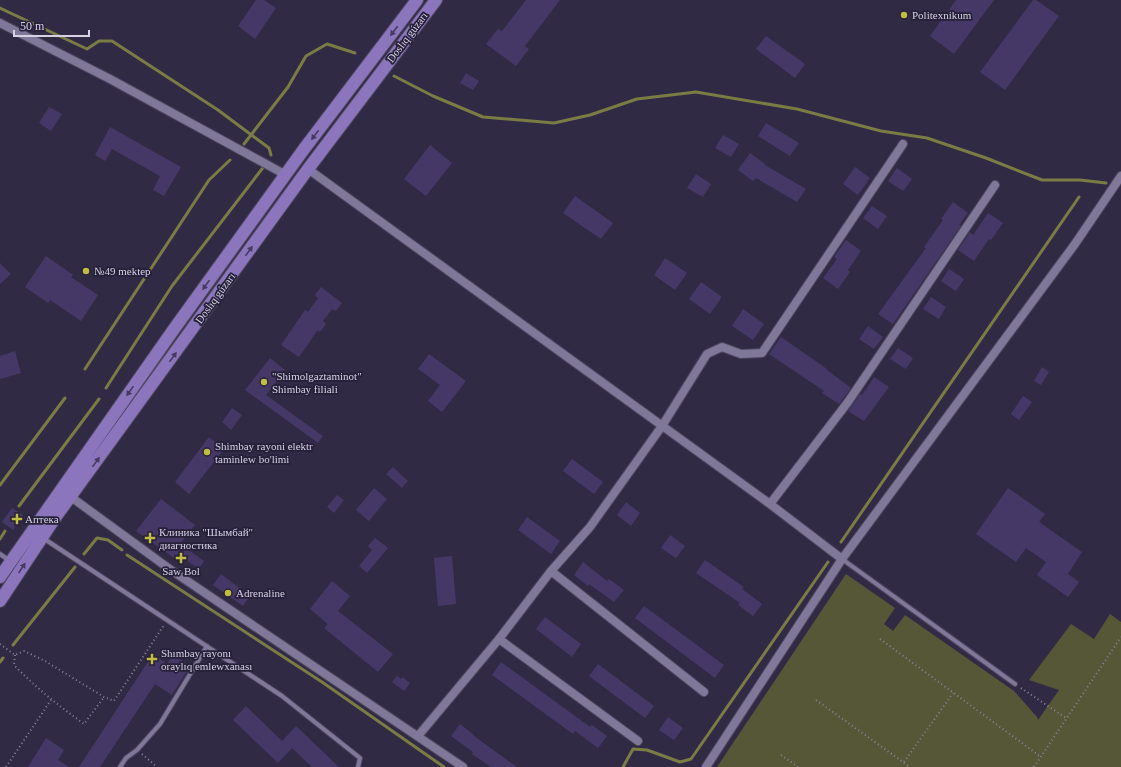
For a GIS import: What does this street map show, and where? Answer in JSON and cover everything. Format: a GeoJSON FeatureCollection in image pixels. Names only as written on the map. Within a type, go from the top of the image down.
{"type":"FeatureCollection","features":[{"type":"Feature","properties":{"kind":"main road","name":"Doslıq gúzarı"},"geometry":{"type":"LineString","coordinates":[[0,577],[174,329],[286,175],[417,0]]}},
{"type":"Feature","properties":{"kind":"main road","name":"Doslıq gúzarı"},"geometry":{"type":"LineString","coordinates":[[0,601],[71,497],[308,169],[436,0]]}},
{"type":"Feature","properties":{"kind":"main road"},"geometry":{"type":"LineString","coordinates":[[25,540],[39,542]]}},
{"type":"Feature","properties":{"kind":"street"},"geometry":{"type":"LineString","coordinates":[[0,23],[110,79],[286,175]]}},
{"type":"Feature","properties":{"kind":"street"},"geometry":{"type":"LineString","coordinates":[[418,736],[499,639],[551,571],[590,527],[662,426],[707,354],[722,346],[741,354],[762,353],[903,144]]}},
{"type":"Feature","properties":{"kind":"street"},"geometry":{"type":"LineString","coordinates":[[308,169],[770,504],[842,559]]}},
{"type":"Feature","properties":{"kind":"street"},"geometry":{"type":"LineString","coordinates":[[706,767],[842,559],[1075,244],[1121,176]]}},
{"type":"Feature","properties":{"kind":"street"},"geometry":{"type":"LineString","coordinates":[[770,504],[848,402],[996,185]]}},
{"type":"Feature","properties":{"kind":"street"},"geometry":{"type":"LineString","coordinates":[[71,497],[171,570],[463,767]]}},
{"type":"Feature","properties":{"kind":"street"},"geometry":{"type":"LineString","coordinates":[[551,571],[704,692]]}},
{"type":"Feature","properties":{"kind":"street"},"geometry":{"type":"LineString","coordinates":[[499,639],[638,741]]}},
{"type":"Feature","properties":{"kind":"lane"},"geometry":{"type":"LineString","coordinates":[[39,542],[168,620],[282,696],[360,758],[358,767]]}},
{"type":"Feature","properties":{"kind":"lane"},"geometry":{"type":"LineString","coordinates":[[0,554],[11,561]]}},
{"type":"Feature","properties":{"kind":"lane"},"geometry":{"type":"LineString","coordinates":[[842,559],[1015,684]]}},
{"type":"Feature","properties":{"kind":"lane"},"geometry":{"type":"LineString","coordinates":[[120,767],[126,758],[137,750],[160,724],[207,646]]}},
{"type":"Feature","properties":{"kind":"path"},"geometry":{"type":"LineString","coordinates":[[15,655],[24,651],[45,661],[104,697],[114,701],[168,620]]}},
{"type":"Feature","properties":{"kind":"path"},"geometry":{"type":"LineString","coordinates":[[1034,767],[1121,637]]}},
{"type":"Feature","properties":{"kind":"path"},"geometry":{"type":"LineString","coordinates":[[880,639],[1041,757]]}},
{"type":"Feature","properties":{"kind":"path"},"geometry":{"type":"LineString","coordinates":[[0,644],[15,655]]}},
{"type":"Feature","properties":{"kind":"path"},"geometry":{"type":"LineString","coordinates":[[15,655],[14,665],[30,682],[51,700],[84,724],[104,697]]}},
{"type":"Feature","properties":{"kind":"path"},"geometry":{"type":"LineString","coordinates":[[1015,684],[1066,718]]}},
{"type":"Feature","properties":{"kind":"path"},"geometry":{"type":"LineString","coordinates":[[904,762],[953,693]]}},
{"type":"Feature","properties":{"kind":"path"},"geometry":{"type":"LineString","coordinates":[[6,767],[51,700]]}},
{"type":"Feature","properties":{"kind":"path"},"geometry":{"type":"LineString","coordinates":[[816,700],[910,767]]}},
{"type":"Feature","properties":{"kind":"path"},"geometry":{"type":"LineString","coordinates":[[137,750],[158,767]]}},
{"type":"Feature","properties":{"kind":"path"},"geometry":{"type":"LineString","coordinates":[[781,755],[798,767]]}},
{"type":"Feature","properties":{"kind":"green space"},"geometry":{"type":"Polygon","coordinates":[[[846,574],[895,608],[884,624],[893,631],[905,615],[1014,691],[1038,720],[1059,690],[1029,680],[1071,624],[1094,639],[1110,614],[1121,622],[1121,767],[717,767],[846,574]]]}},
{"type":"Feature","properties":{"kind":"building"},"geometry":{"type":"Polygon","coordinates":[[[256,0],[264,0],[276,8],[255,39],[238,26],[256,0]]]}},
{"type":"Feature","properties":{"kind":"building"},"geometry":{"type":"Polygon","coordinates":[[[526,0],[560,0],[525,46],[529,49],[516,66],[486,44],[498,29],[502,31],[526,0]]]}},
{"type":"Feature","properties":{"kind":"building"},"geometry":{"type":"Polygon","coordinates":[[[956,0],[994,0],[954,54],[930,36],[956,0]]]}},
{"type":"Feature","properties":{"kind":"building"},"geometry":{"type":"Polygon","coordinates":[[[1033,0],[1036,0],[1059,16],[1005,90],[980,72],[1033,0]]]}},
{"type":"Feature","properties":{"kind":"building"},"geometry":{"type":"Polygon","coordinates":[[[766,36],[805,64],[795,78],[756,49],[766,36]]]}},
{"type":"Feature","properties":{"kind":"building"},"geometry":{"type":"Polygon","coordinates":[[[466,73],[479,81],[473,90],[460,83],[466,73]]]}},
{"type":"Feature","properties":{"kind":"building"},"geometry":{"type":"Polygon","coordinates":[[[49,107],[62,114],[51,131],[39,123],[49,107]]]}},
{"type":"Feature","properties":{"kind":"building"},"geometry":{"type":"Polygon","coordinates":[[[766,123],[799,143],[790,156],[758,136],[766,123]]]}},
{"type":"Feature","properties":{"kind":"building"},"geometry":{"type":"Polygon","coordinates":[[[110,127],[181,167],[164,196],[153,190],[160,176],[112,149],[105,161],[95,155],[110,127]]]}},
{"type":"Feature","properties":{"kind":"building"},"geometry":{"type":"Polygon","coordinates":[[[723,135],[739,144],[731,157],[715,148],[723,135]]]}},
{"type":"Feature","properties":{"kind":"building"},"geometry":{"type":"Polygon","coordinates":[[[430,145],[452,163],[426,196],[404,179],[430,145]]]}},
{"type":"Feature","properties":{"kind":"building"},"geometry":{"type":"Polygon","coordinates":[[[750,153],[765,165],[806,189],[797,202],[756,178],[753,181],[738,170],[750,153]]]}},
{"type":"Feature","properties":{"kind":"building"},"geometry":{"type":"Polygon","coordinates":[[[855,167],[870,178],[858,195],[843,184],[855,167]]]}},
{"type":"Feature","properties":{"kind":"building"},"geometry":{"type":"Polygon","coordinates":[[[897,168],[912,179],[903,191],[888,181],[897,168]]]}},
{"type":"Feature","properties":{"kind":"building"},"geometry":{"type":"Polygon","coordinates":[[[696,174],[711,184],[703,197],[687,188],[696,174]]]}},
{"type":"Feature","properties":{"kind":"building"},"geometry":{"type":"Polygon","coordinates":[[[575,196],[613,223],[601,239],[563,213],[575,196]]]}},
{"type":"Feature","properties":{"kind":"building"},"geometry":{"type":"Polygon","coordinates":[[[953,202],[968,213],[959,225],[961,226],[893,324],[878,314],[926,248],[924,247],[943,220],[941,219],[953,202]]]}},
{"type":"Feature","properties":{"kind":"building"},"geometry":{"type":"Polygon","coordinates":[[[872,206],[887,216],[878,229],[863,218],[872,206]]]}},
{"type":"Feature","properties":{"kind":"building"},"geometry":{"type":"Polygon","coordinates":[[[988,213],[1003,223],[991,240],[989,239],[974,261],[958,250],[970,232],[973,235],[988,213]]]}},
{"type":"Feature","properties":{"kind":"building"},"geometry":{"type":"Polygon","coordinates":[[[846,240],[861,251],[848,270],[850,272],[838,289],[823,278],[837,259],[834,257],[846,240]]]}},
{"type":"Feature","properties":{"kind":"building"},"geometry":{"type":"Polygon","coordinates":[[[46,256],[73,275],[71,277],[98,295],[81,321],[50,300],[48,303],[25,287],[46,256]]]}},
{"type":"Feature","properties":{"kind":"building"},"geometry":{"type":"Polygon","coordinates":[[[665,258],[687,273],[675,290],[654,275],[665,258]]]}},
{"type":"Feature","properties":{"kind":"building"},"geometry":{"type":"Polygon","coordinates":[[[0,263],[11,274],[0,284],[0,263]]]}},
{"type":"Feature","properties":{"kind":"building"},"geometry":{"type":"Polygon","coordinates":[[[949,269],[964,279],[956,291],[941,281],[949,269]]]}},
{"type":"Feature","properties":{"kind":"building"},"geometry":{"type":"Polygon","coordinates":[[[701,282],[722,297],[710,314],[689,299],[701,282]]]}},
{"type":"Feature","properties":{"kind":"building"},"geometry":{"type":"Polygon","coordinates":[[[321,287],[342,303],[336,311],[332,309],[323,321],[326,324],[320,332],[318,330],[299,357],[281,345],[305,310],[308,312],[318,298],[315,295],[321,287]]]}},
{"type":"Feature","properties":{"kind":"building"},"geometry":{"type":"Polygon","coordinates":[[[931,297],[946,307],[939,319],[923,309],[931,297]]]}},
{"type":"Feature","properties":{"kind":"building"},"geometry":{"type":"Polygon","coordinates":[[[743,309],[764,324],[753,340],[732,326],[743,309]]]}},
{"type":"Feature","properties":{"kind":"building"},"geometry":{"type":"Polygon","coordinates":[[[868,326],[883,337],[874,349],[859,339],[868,326]]]}},
{"type":"Feature","properties":{"kind":"building"},"geometry":{"type":"Polygon","coordinates":[[[781,337],[827,369],[851,388],[839,404],[822,393],[824,391],[769,354],[781,337]]]}},
{"type":"Feature","properties":{"kind":"building"},"geometry":{"type":"Polygon","coordinates":[[[898,348],[913,358],[906,369],[890,359],[898,348]]]}},
{"type":"Feature","properties":{"kind":"building"},"geometry":{"type":"Polygon","coordinates":[[[15,351],[21,373],[0,379],[0,356],[15,351]]]}},
{"type":"Feature","properties":{"kind":"building"},"geometry":{"type":"Polygon","coordinates":[[[429,354],[466,381],[442,412],[428,401],[440,385],[418,369],[429,354]]]}},
{"type":"Feature","properties":{"kind":"building"},"geometry":{"type":"Polygon","coordinates":[[[270,358],[285,370],[266,395],[323,436],[318,443],[245,390],[270,358]]]}},
{"type":"Feature","properties":{"kind":"building"},"geometry":{"type":"Polygon","coordinates":[[[1042,367],[1049,372],[1041,385],[1034,381],[1042,367]]]}},
{"type":"Feature","properties":{"kind":"building"},"geometry":{"type":"Polygon","coordinates":[[[874,377],[889,387],[864,421],[848,411],[860,394],[862,395],[874,377]]]}},
{"type":"Feature","properties":{"kind":"building"},"geometry":{"type":"Polygon","coordinates":[[[1023,396],[1032,402],[1019,420],[1011,414],[1023,396]]]}},
{"type":"Feature","properties":{"kind":"building"},"geometry":{"type":"Polygon","coordinates":[[[232,408],[242,415],[231,430],[222,422],[232,408]]]}},
{"type":"Feature","properties":{"kind":"building"},"geometry":{"type":"Polygon","coordinates":[[[209,437],[224,449],[189,494],[175,482],[209,437]]]}},
{"type":"Feature","properties":{"kind":"building"},"geometry":{"type":"Polygon","coordinates":[[[572,459],[603,482],[594,494],[563,471],[572,459]]]}},
{"type":"Feature","properties":{"kind":"building"},"geometry":{"type":"Polygon","coordinates":[[[393,467],[408,481],[402,488],[386,474],[393,467]]]}},
{"type":"Feature","properties":{"kind":"building"},"geometry":{"type":"Polygon","coordinates":[[[374,488],[387,499],[369,521],[356,510],[374,488]]]}},
{"type":"Feature","properties":{"kind":"building"},"geometry":{"type":"Polygon","coordinates":[[[1008,488],[1045,514],[1039,522],[1082,552],[1068,574],[1079,582],[1068,597],[1037,575],[1046,562],[1026,548],[1016,562],[976,534],[1008,488]]]}},
{"type":"Feature","properties":{"kind":"building"},"geometry":{"type":"Polygon","coordinates":[[[337,495],[344,500],[334,513],[327,507],[337,495]]]}},
{"type":"Feature","properties":{"kind":"building"},"geometry":{"type":"Polygon","coordinates":[[[161,499],[195,525],[181,543],[204,561],[199,569],[177,554],[174,558],[136,531],[161,499]]]}},
{"type":"Feature","properties":{"kind":"building"},"geometry":{"type":"Polygon","coordinates":[[[626,502],[640,513],[631,526],[617,515],[626,502]]]}},
{"type":"Feature","properties":{"kind":"building"},"geometry":{"type":"Polygon","coordinates":[[[12,508],[23,515],[13,530],[2,522],[12,508]]]}},
{"type":"Feature","properties":{"kind":"building"},"geometry":{"type":"Polygon","coordinates":[[[527,517],[560,541],[551,554],[518,530],[527,517]]]}},
{"type":"Feature","properties":{"kind":"building"},"geometry":{"type":"Polygon","coordinates":[[[670,535],[685,546],[676,558],[661,548],[670,535]]]}},
{"type":"Feature","properties":{"kind":"building"},"geometry":{"type":"Polygon","coordinates":[[[375,538],[388,548],[367,573],[359,566],[372,550],[368,546],[375,538]]]}},
{"type":"Feature","properties":{"kind":"building"},"geometry":{"type":"Polygon","coordinates":[[[452,556],[456,604],[438,606],[434,558],[452,556]]]}},
{"type":"Feature","properties":{"kind":"building"},"geometry":{"type":"Polygon","coordinates":[[[705,560],[744,587],[742,589],[762,604],[753,616],[738,605],[740,603],[696,573],[705,560]]]}},
{"type":"Feature","properties":{"kind":"building"},"geometry":{"type":"Polygon","coordinates":[[[583,562],[607,581],[609,579],[624,590],[614,602],[589,584],[588,586],[574,575],[583,562]]]}},
{"type":"Feature","properties":{"kind":"building"},"geometry":{"type":"Polygon","coordinates":[[[221,574],[250,596],[243,606],[213,585],[221,574]]]}},
{"type":"Feature","properties":{"kind":"building"},"geometry":{"type":"Polygon","coordinates":[[[332,581],[350,596],[338,611],[393,654],[378,672],[324,628],[328,624],[310,609],[332,581]]]}},
{"type":"Feature","properties":{"kind":"building"},"geometry":{"type":"Polygon","coordinates":[[[644,606],[724,665],[715,678],[635,618],[644,606]]]}},
{"type":"Feature","properties":{"kind":"building"},"geometry":{"type":"Polygon","coordinates":[[[545,617],[581,644],[572,657],[536,629],[545,617]]]}},
{"type":"Feature","properties":{"kind":"building"},"geometry":{"type":"Polygon","coordinates":[[[153,654],[167,664],[173,655],[190,666],[172,695],[155,684],[100,767],[79,767],[153,654]]]}},
{"type":"Feature","properties":{"kind":"building"},"geometry":{"type":"Polygon","coordinates":[[[501,662],[590,727],[592,725],[607,736],[598,748],[575,731],[573,734],[492,675],[501,662]]]}},
{"type":"Feature","properties":{"kind":"building"},"geometry":{"type":"Polygon","coordinates":[[[598,664],[654,706],[645,718],[589,676],[598,664]]]}},
{"type":"Feature","properties":{"kind":"building"},"geometry":{"type":"Polygon","coordinates":[[[397,676],[401,679],[402,677],[410,683],[404,691],[392,682],[397,676]]]}},
{"type":"Feature","properties":{"kind":"building"},"geometry":{"type":"Polygon","coordinates":[[[246,706],[282,741],[296,726],[339,767],[312,767],[292,748],[278,763],[233,720],[246,706]]]}},
{"type":"Feature","properties":{"kind":"building"},"geometry":{"type":"Polygon","coordinates":[[[668,717],[683,728],[674,740],[659,730],[668,717]]]}},
{"type":"Feature","properties":{"kind":"building"},"geometry":{"type":"Polygon","coordinates":[[[460,724],[517,767],[491,767],[472,754],[473,752],[451,736],[460,724]]]}},
{"type":"Feature","properties":{"kind":"building"},"geometry":{"type":"Polygon","coordinates":[[[46,738],[64,750],[58,760],[69,767],[28,767],[46,738]]]}},
{"type":"Feature","properties":{"kind":"waterway"},"geometry":{"type":"LineString","coordinates":[[0,8],[87,49],[99,41],[112,41],[218,110],[269,148],[271,155]]}},
{"type":"Feature","properties":{"kind":"waterway"},"geometry":{"type":"LineString","coordinates":[[244,144],[288,87],[306,56],[327,44],[355,53]]}},
{"type":"Feature","properties":{"kind":"waterway"},"geometry":{"type":"LineString","coordinates":[[394,76],[433,96],[483,117],[554,123],[590,115],[637,99],[696,92],[797,109],[881,131],[927,138],[986,158],[1042,180],[1080,180],[1106,183]]}},
{"type":"Feature","properties":{"kind":"waterway"},"geometry":{"type":"LineString","coordinates":[[85,369],[209,180],[230,160]]}},
{"type":"Feature","properties":{"kind":"waterway"},"geometry":{"type":"LineString","coordinates":[[106,388],[172,286],[265,165]]}},
{"type":"Feature","properties":{"kind":"waterway"},"geometry":{"type":"LineString","coordinates":[[841,542],[1079,197]]}},
{"type":"Feature","properties":{"kind":"waterway"},"geometry":{"type":"LineString","coordinates":[[0,485],[65,398]]}},
{"type":"Feature","properties":{"kind":"waterway"},"geometry":{"type":"LineString","coordinates":[[19,506],[99,399]]}},
{"type":"Feature","properties":{"kind":"waterway"},"geometry":{"type":"LineString","coordinates":[[0,539],[5,531]]}},
{"type":"Feature","properties":{"kind":"waterway"},"geometry":{"type":"LineString","coordinates":[[84,554],[97,538],[108,540],[122,550]]}},
{"type":"Feature","properties":{"kind":"waterway"},"geometry":{"type":"LineString","coordinates":[[127,555],[322,682],[444,767]]}},
{"type":"Feature","properties":{"kind":"waterway"},"geometry":{"type":"LineString","coordinates":[[623,767],[633,749],[647,750],[680,762],[691,759],[828,562]]}},
{"type":"Feature","properties":{"kind":"waterway"},"geometry":{"type":"LineString","coordinates":[[13,645],[75,567]]}},
{"type":"Feature","properties":{"kind":"waterway"},"geometry":{"type":"LineString","coordinates":[[0,662],[3,658]]}},
{"type":"Feature","properties":{"kind":"place","name":"Politexnikum"},"geometry":{"type":"Point","coordinates":[904,15]}},
{"type":"Feature","properties":{"kind":"place","name":"№49 mektep"},"geometry":{"type":"Point","coordinates":[86,271]}},
{"type":"Feature","properties":{"kind":"place","name":"\"Shimolgaztaminot\" Shimbay filiali"},"geometry":{"type":"Point","coordinates":[264,382]}},
{"type":"Feature","properties":{"kind":"place","name":"Shimbay rayoni elektr taminlew bo'limi"},"geometry":{"type":"Point","coordinates":[207,452]}},
{"type":"Feature","properties":{"kind":"place","name":"Аптека"},"geometry":{"type":"Point","coordinates":[17,519]}},
{"type":"Feature","properties":{"kind":"place","name":"Клиника \"Шымбай\" диагностика"},"geometry":{"type":"Point","coordinates":[150,538]}},
{"type":"Feature","properties":{"kind":"place","name":"Saw Bol"},"geometry":{"type":"Point","coordinates":[181,558]}},
{"type":"Feature","properties":{"kind":"place","name":"Adrenaline"},"geometry":{"type":"Point","coordinates":[228,593]}},
{"type":"Feature","properties":{"kind":"place","name":"Shımbay rayonı oraylıq emlewxanası"},"geometry":{"type":"Point","coordinates":[152,659]}}]}
